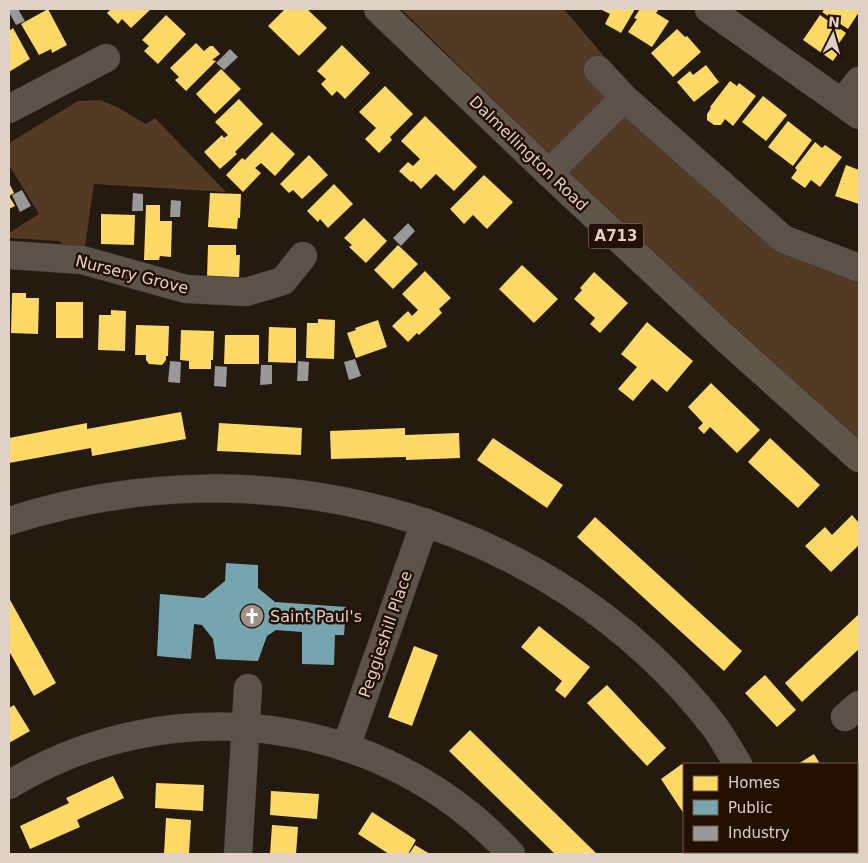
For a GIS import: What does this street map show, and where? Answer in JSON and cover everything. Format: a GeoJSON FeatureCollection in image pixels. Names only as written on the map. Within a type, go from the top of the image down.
{"type":"FeatureCollection","features":[{"type":"Feature","properties":{"kind":"main road","name":"Dalmellington Road"},"geometry":{"type":"LineString","coordinates":[[378,9],[726,339],[859,458]]}},
{"type":"Feature","properties":{"kind":"street"},"geometry":{"type":"LineString","coordinates":[[709,9],[851,109],[859,81]]}},
{"type":"Feature","properties":{"kind":"street"},"geometry":{"type":"LineString","coordinates":[[9,109],[106,58]]}},
{"type":"Feature","properties":{"kind":"street"},"geometry":{"type":"LineString","coordinates":[[598,70],[624,98],[783,239],[859,268]]}},
{"type":"Feature","properties":{"kind":"street"},"geometry":{"type":"LineString","coordinates":[[549,173],[624,98]]}},
{"type":"Feature","properties":{"kind":"street","name":"Nursery Grove"},"geometry":{"type":"LineString","coordinates":[[9,255],[82,260],[186,290],[246,292],[283,281],[302,256]]}},
{"type":"Feature","properties":{"kind":"street"},"geometry":{"type":"LineString","coordinates":[[9,521],[75,503],[124,494],[211,488],[298,493],[383,510],[425,522],[464,536],[502,553],[558,585],[593,609],[633,641],[687,694],[715,727],[737,763]]}},
{"type":"Feature","properties":{"kind":"street","name":"Peggieshill Place"},"geometry":{"type":"LineString","coordinates":[[346,747],[425,522]]}},
{"type":"Feature","properties":{"kind":"street"},"geometry":{"type":"LineString","coordinates":[[238,854],[248,688]]}},
{"type":"Feature","properties":{"kind":"street"},"geometry":{"type":"LineString","coordinates":[[9,785],[73,754],[131,736],[167,729],[203,726],[246,726],[311,737],[376,758],[406,773],[460,808],[511,854]]}},
{"type":"Feature","properties":{"kind":"shaded area"},"geometry":{"type":"Polygon","coordinates":[[[401,9],[564,9],[624,80],[783,239],[859,261],[859,458],[401,9]]]}},
{"type":"Feature","properties":{"kind":"shaded area"},"geometry":{"type":"Polygon","coordinates":[[[100,100],[117,107],[146,124],[155,118],[226,192],[94,184],[84,253],[68,249],[59,241],[9,238],[9,233],[39,214],[9,165],[9,143],[78,101],[100,100]]]}},
{"type":"Feature","properties":{"kind":"building: Homes"},"geometry":{"type":"Polygon","coordinates":[[[48,9],[67,45],[52,53],[51,49],[39,55],[21,24],[48,9]]]}},
{"type":"Feature","properties":{"kind":"building: Homes"},"geometry":{"type":"Polygon","coordinates":[[[111,9],[151,9],[131,28],[122,19],[118,24],[107,13],[111,9]]]}},
{"type":"Feature","properties":{"kind":"building: Homes"},"geometry":{"type":"Polygon","coordinates":[[[285,9],[307,9],[327,28],[299,56],[268,26],[285,9]]]}},
{"type":"Feature","properties":{"kind":"building: Homes"},"geometry":{"type":"Polygon","coordinates":[[[600,9],[635,9],[621,33],[605,24],[610,14],[600,9]]]}},
{"type":"Feature","properties":{"kind":"building: Homes"},"geometry":{"type":"Polygon","coordinates":[[[640,9],[659,9],[656,13],[669,21],[652,47],[628,32],[637,19],[634,18],[640,9]]]}},
{"type":"Feature","properties":{"kind":"building: Homes"},"geometry":{"type":"Polygon","coordinates":[[[825,9],[859,9],[859,12],[848,29],[822,12],[825,9]]]}},
{"type":"Feature","properties":{"kind":"building: Homes"},"geometry":{"type":"Polygon","coordinates":[[[166,15],[186,34],[158,64],[144,51],[149,46],[142,40],[166,15]]]}},
{"type":"Feature","properties":{"kind":"building: Homes"},"geometry":{"type":"Polygon","coordinates":[[[820,15],[846,33],[835,49],[839,52],[833,61],[803,40],[820,15]]]}},
{"type":"Feature","properties":{"kind":"building: Homes"},"geometry":{"type":"Polygon","coordinates":[[[13,28],[30,59],[9,72],[9,31],[13,28]]]}},
{"type":"Feature","properties":{"kind":"building: Homes"},"geometry":{"type":"Polygon","coordinates":[[[677,29],[685,37],[687,36],[701,52],[673,77],[651,53],[677,29]]]}},
{"type":"Feature","properties":{"kind":"building: Homes"},"geometry":{"type":"Polygon","coordinates":[[[196,43],[204,51],[213,46],[220,54],[212,60],[216,61],[186,91],[175,80],[179,77],[170,68],[196,43]]]}},
{"type":"Feature","properties":{"kind":"building: Homes"},"geometry":{"type":"Polygon","coordinates":[[[342,45],[370,73],[345,99],[337,91],[332,96],[321,84],[326,79],[317,71],[342,45]]]}},
{"type":"Feature","properties":{"kind":"building: Homes"},"geometry":{"type":"Polygon","coordinates":[[[706,65],[719,82],[694,102],[677,82],[690,71],[693,75],[706,65]]]}},
{"type":"Feature","properties":{"kind":"building: Homes"},"geometry":{"type":"Polygon","coordinates":[[[221,69],[241,89],[215,114],[196,94],[221,69]]]}},
{"type":"Feature","properties":{"kind":"building: Homes"},"geometry":{"type":"Polygon","coordinates":[[[730,81],[737,86],[739,83],[756,96],[733,126],[725,119],[721,125],[714,125],[707,120],[707,114],[710,107],[730,81]]]}},
{"type":"Feature","properties":{"kind":"building: Homes"},"geometry":{"type":"Polygon","coordinates":[[[385,86],[413,114],[390,137],[392,140],[379,153],[365,139],[376,128],[359,112],[385,86]]]}},
{"type":"Feature","properties":{"kind":"building: Homes"},"geometry":{"type":"Polygon","coordinates":[[[763,96],[787,115],[766,141],[742,122],[763,96]]]}},
{"type":"Feature","properties":{"kind":"building: Homes"},"geometry":{"type":"Polygon","coordinates":[[[239,99],[263,124],[235,152],[237,154],[220,169],[204,152],[222,135],[224,138],[228,135],[215,122],[239,99]]]}},
{"type":"Feature","properties":{"kind":"building: Homes"},"geometry":{"type":"Polygon","coordinates":[[[425,116],[477,167],[454,191],[436,174],[421,189],[399,171],[408,162],[413,166],[420,159],[401,141],[425,116]]]}},
{"type":"Feature","properties":{"kind":"building: Homes"},"geometry":{"type":"Polygon","coordinates":[[[788,121],[812,140],[793,166],[768,147],[788,121]]]}},
{"type":"Feature","properties":{"kind":"building: Homes"},"geometry":{"type":"Polygon","coordinates":[[[272,132],[295,154],[275,176],[261,163],[255,168],[261,173],[243,192],[226,175],[242,158],[245,160],[272,132]]]}},
{"type":"Feature","properties":{"kind":"building: Homes"},"geometry":{"type":"Polygon","coordinates":[[[815,142],[822,148],[825,145],[842,157],[820,187],[811,180],[805,188],[791,178],[797,170],[795,168],[815,142]]]}},
{"type":"Feature","properties":{"kind":"building: Homes"},"geometry":{"type":"Polygon","coordinates":[[[309,155],[328,175],[302,199],[293,190],[289,193],[280,184],[309,155]]]}},
{"type":"Feature","properties":{"kind":"building: Homes"},"geometry":{"type":"Polygon","coordinates":[[[846,165],[859,170],[859,204],[835,196],[846,165]]]}},
{"type":"Feature","properties":{"kind":"building: Homes"},"geometry":{"type":"Polygon","coordinates":[[[484,175],[513,202],[487,229],[473,215],[464,224],[450,209],[484,175]]]}},
{"type":"Feature","properties":{"kind":"building: Homes"},"geometry":{"type":"Polygon","coordinates":[[[9,183],[14,193],[9,196],[9,183]]]}},
{"type":"Feature","properties":{"kind":"building: Homes"},"geometry":{"type":"Polygon","coordinates":[[[334,184],[353,204],[328,228],[320,219],[318,222],[307,211],[334,184]]]}},
{"type":"Feature","properties":{"kind":"building: Homes"},"geometry":{"type":"Polygon","coordinates":[[[210,193],[241,194],[240,218],[238,218],[237,229],[208,227],[210,193]]]}},
{"type":"Feature","properties":{"kind":"building: Homes"},"geometry":{"type":"Polygon","coordinates":[[[9,196],[15,206],[9,209],[9,196]]]}},
{"type":"Feature","properties":{"kind":"building: Homes"},"geometry":{"type":"Polygon","coordinates":[[[146,205],[160,205],[160,221],[172,221],[171,257],[160,256],[159,260],[144,260],[146,205]]]}},
{"type":"Feature","properties":{"kind":"building: Homes"},"geometry":{"type":"Polygon","coordinates":[[[101,214],[135,215],[134,245],[101,244],[101,214]]]}},
{"type":"Feature","properties":{"kind":"building: Homes"},"geometry":{"type":"Polygon","coordinates":[[[364,218],[387,241],[366,263],[349,247],[352,245],[344,238],[364,218]]]}},
{"type":"Feature","properties":{"kind":"building: Homes"},"geometry":{"type":"Polygon","coordinates":[[[208,245],[236,245],[236,255],[240,255],[239,279],[207,278],[208,245]]]}},
{"type":"Feature","properties":{"kind":"building: Homes"},"geometry":{"type":"Polygon","coordinates":[[[398,245],[418,264],[393,289],[374,270],[398,245]]]}},
{"type":"Feature","properties":{"kind":"building: Homes"},"geometry":{"type":"Polygon","coordinates":[[[522,265],[558,299],[534,323],[499,289],[522,265]]]}},
{"type":"Feature","properties":{"kind":"building: Homes"},"geometry":{"type":"Polygon","coordinates":[[[425,271],[451,298],[439,309],[442,313],[419,335],[417,333],[408,342],[392,326],[408,311],[412,316],[418,310],[402,294],[425,271]]]}},
{"type":"Feature","properties":{"kind":"building: Homes"},"geometry":{"type":"Polygon","coordinates":[[[594,272],[628,303],[600,333],[590,324],[595,318],[574,299],[582,290],[580,288],[594,272]]]}},
{"type":"Feature","properties":{"kind":"building: Homes"},"geometry":{"type":"Polygon","coordinates":[[[12,293],[26,293],[26,298],[39,298],[38,334],[11,333],[12,293]]]}},
{"type":"Feature","properties":{"kind":"building: Homes"},"geometry":{"type":"Polygon","coordinates":[[[56,302],[83,302],[83,338],[56,338],[56,302]]]}},
{"type":"Feature","properties":{"kind":"building: Homes"},"geometry":{"type":"Polygon","coordinates":[[[111,310],[126,311],[125,351],[98,350],[99,315],[111,315],[111,310]]]}},
{"type":"Feature","properties":{"kind":"building: Homes"},"geometry":{"type":"Polygon","coordinates":[[[318,319],[335,320],[334,359],[306,358],[307,323],[318,323],[318,319]]]}},
{"type":"Feature","properties":{"kind":"building: Homes"},"geometry":{"type":"Polygon","coordinates":[[[378,320],[387,347],[356,358],[347,333],[356,330],[355,328],[378,320]]]}},
{"type":"Feature","properties":{"kind":"building: Homes"},"geometry":{"type":"Polygon","coordinates":[[[647,322],[693,361],[667,392],[652,379],[633,401],[618,389],[637,367],[621,354],[647,322]]]}},
{"type":"Feature","properties":{"kind":"building: Homes"},"geometry":{"type":"Polygon","coordinates":[[[136,325],[169,326],[168,356],[166,356],[166,360],[162,365],[149,364],[146,360],[146,355],[135,355],[136,325]]]}},
{"type":"Feature","properties":{"kind":"building: Homes"},"geometry":{"type":"Polygon","coordinates":[[[269,327],[296,328],[296,363],[268,362],[269,327]]]}},
{"type":"Feature","properties":{"kind":"building: Homes"},"geometry":{"type":"Polygon","coordinates":[[[181,330],[214,331],[211,369],[189,369],[189,361],[180,360],[181,330]]]}},
{"type":"Feature","properties":{"kind":"building: Homes"},"geometry":{"type":"Polygon","coordinates":[[[225,335],[259,335],[259,364],[224,364],[225,335]]]}},
{"type":"Feature","properties":{"kind":"building: Homes"},"geometry":{"type":"Polygon","coordinates":[[[711,383],[760,430],[737,453],[710,427],[704,434],[698,428],[703,423],[688,407],[711,383]]]}},
{"type":"Feature","properties":{"kind":"building: Homes"},"geometry":{"type":"Polygon","coordinates":[[[181,412],[186,439],[92,456],[91,448],[9,463],[9,438],[87,423],[87,429],[181,412]]]}},
{"type":"Feature","properties":{"kind":"building: Homes"},"geometry":{"type":"Polygon","coordinates":[[[219,423],[302,428],[301,455],[217,451],[219,423]]]}},
{"type":"Feature","properties":{"kind":"building: Homes"},"geometry":{"type":"Polygon","coordinates":[[[405,428],[405,435],[459,433],[460,458],[406,460],[406,457],[331,459],[330,431],[405,428]]]}},
{"type":"Feature","properties":{"kind":"building: Homes"},"geometry":{"type":"Polygon","coordinates":[[[493,438],[563,485],[547,508],[477,460],[493,438]]]}},
{"type":"Feature","properties":{"kind":"building: Homes"},"geometry":{"type":"Polygon","coordinates":[[[770,438],[820,485],[798,508],[748,462],[770,438]]]}},
{"type":"Feature","properties":{"kind":"building: Homes"},"geometry":{"type":"Polygon","coordinates":[[[852,515],[859,523],[859,545],[831,572],[805,546],[825,527],[832,535],[852,515]]]}},
{"type":"Feature","properties":{"kind":"building: Homes"},"geometry":{"type":"Polygon","coordinates":[[[595,517],[742,651],[724,671],[577,537],[595,517]]]}},
{"type":"Feature","properties":{"kind":"building: Homes"},"geometry":{"type":"Polygon","coordinates":[[[9,598],[56,683],[34,696],[9,651],[9,598]]]}},
{"type":"Feature","properties":{"kind":"building: Homes"},"geometry":{"type":"Polygon","coordinates":[[[859,614],[859,649],[802,702],[785,683],[859,614]]]}},
{"type":"Feature","properties":{"kind":"building: Homes"},"geometry":{"type":"Polygon","coordinates":[[[539,626],[590,667],[565,698],[555,690],[562,681],[521,647],[539,626]]]}},
{"type":"Feature","properties":{"kind":"building: Homes"},"geometry":{"type":"Polygon","coordinates":[[[414,646],[438,655],[412,726],[388,717],[414,646]]]}},
{"type":"Feature","properties":{"kind":"building: Homes"},"geometry":{"type":"Polygon","coordinates":[[[765,675],[796,710],[777,727],[745,693],[765,675]]]}},
{"type":"Feature","properties":{"kind":"building: Homes"},"geometry":{"type":"Polygon","coordinates":[[[607,685],[666,748],[647,766],[587,703],[607,685]]]}},
{"type":"Feature","properties":{"kind":"building: Homes"},"geometry":{"type":"Polygon","coordinates":[[[14,705],[30,731],[9,743],[9,708],[14,705]]]}},
{"type":"Feature","properties":{"kind":"building: Homes"},"geometry":{"type":"Polygon","coordinates":[[[470,730],[597,854],[555,854],[449,751],[470,730]]]}},
{"type":"Feature","properties":{"kind":"building: Homes"},"geometry":{"type":"Polygon","coordinates":[[[814,754],[819,763],[800,763],[814,754]]]}},
{"type":"Feature","properties":{"kind":"building: Homes"},"geometry":{"type":"Polygon","coordinates":[[[683,765],[683,812],[661,779],[683,765]]]}},
{"type":"Feature","properties":{"kind":"building: Homes"},"geometry":{"type":"Polygon","coordinates":[[[113,776],[124,798],[77,820],[80,827],[30,849],[20,826],[69,803],[66,798],[113,776]]]}},
{"type":"Feature","properties":{"kind":"building: Homes"},"geometry":{"type":"Polygon","coordinates":[[[156,783],[204,785],[203,811],[155,808],[156,783]]]}},
{"type":"Feature","properties":{"kind":"building: Homes"},"geometry":{"type":"Polygon","coordinates":[[[271,791],[319,794],[317,819],[270,815],[271,791]]]}},
{"type":"Feature","properties":{"kind":"building: Homes"},"geometry":{"type":"Polygon","coordinates":[[[372,812],[416,840],[408,854],[389,854],[358,834],[372,812]]]}},
{"type":"Feature","properties":{"kind":"building: Homes"},"geometry":{"type":"Polygon","coordinates":[[[166,818],[191,820],[189,854],[164,854],[166,818]]]}},
{"type":"Feature","properties":{"kind":"building: Homes"},"geometry":{"type":"Polygon","coordinates":[[[858,823],[859,854],[847,854],[858,853],[858,823]]]}},
{"type":"Feature","properties":{"kind":"building: Homes"},"geometry":{"type":"Polygon","coordinates":[[[272,825],[298,827],[296,854],[270,854],[272,825]]]}},
{"type":"Feature","properties":{"kind":"building: Homes"},"geometry":{"type":"Polygon","coordinates":[[[415,845],[430,854],[409,854],[415,845]]]}},
{"type":"Feature","properties":{"kind":"building: Public","name":"Saint Paul's"},"geometry":{"type":"Polygon","coordinates":[[[226,563],[258,565],[258,588],[275,602],[346,607],[344,635],[335,635],[334,665],[302,664],[302,632],[276,630],[267,636],[258,661],[216,659],[213,639],[202,625],[194,624],[191,659],[157,656],[160,594],[204,598],[225,581],[226,563]]]}},
{"type":"Feature","properties":{"kind":"building: Industry"},"geometry":{"type":"Polygon","coordinates":[[[9,9],[18,9],[25,21],[16,25],[9,9]]]}},
{"type":"Feature","properties":{"kind":"building: Industry"},"geometry":{"type":"Polygon","coordinates":[[[230,49],[238,57],[224,70],[216,63],[230,49]]]}},
{"type":"Feature","properties":{"kind":"building: Industry"},"geometry":{"type":"Polygon","coordinates":[[[22,190],[31,206],[20,212],[12,195],[22,190]]]}},
{"type":"Feature","properties":{"kind":"building: Industry"},"geometry":{"type":"Polygon","coordinates":[[[133,193],[143,194],[143,211],[132,211],[133,193]]]}},
{"type":"Feature","properties":{"kind":"building: Industry"},"geometry":{"type":"Polygon","coordinates":[[[171,200],[181,201],[180,217],[170,217],[171,200]]]}},
{"type":"Feature","properties":{"kind":"building: Industry"},"geometry":{"type":"Polygon","coordinates":[[[408,223],[415,231],[401,246],[393,238],[408,223]]]}},
{"type":"Feature","properties":{"kind":"building: Industry"},"geometry":{"type":"Polygon","coordinates":[[[355,359],[361,376],[349,380],[344,362],[355,359]]]}},
{"type":"Feature","properties":{"kind":"building: Industry"},"geometry":{"type":"Polygon","coordinates":[[[170,361],[181,362],[180,383],[168,382],[170,361]]]}},
{"type":"Feature","properties":{"kind":"building: Industry"},"geometry":{"type":"Polygon","coordinates":[[[298,361],[309,362],[308,381],[297,381],[298,361]]]}},
{"type":"Feature","properties":{"kind":"building: Industry"},"geometry":{"type":"Polygon","coordinates":[[[261,365],[272,365],[272,384],[260,385],[261,365]]]}},
{"type":"Feature","properties":{"kind":"building: Industry"},"geometry":{"type":"Polygon","coordinates":[[[215,366],[227,367],[226,387],[214,386],[215,366]]]}},
{"type":"Feature","properties":{"kind":"place","name":"Saint Paul's"},"geometry":{"type":"Point","coordinates":[252,616]}}]}
